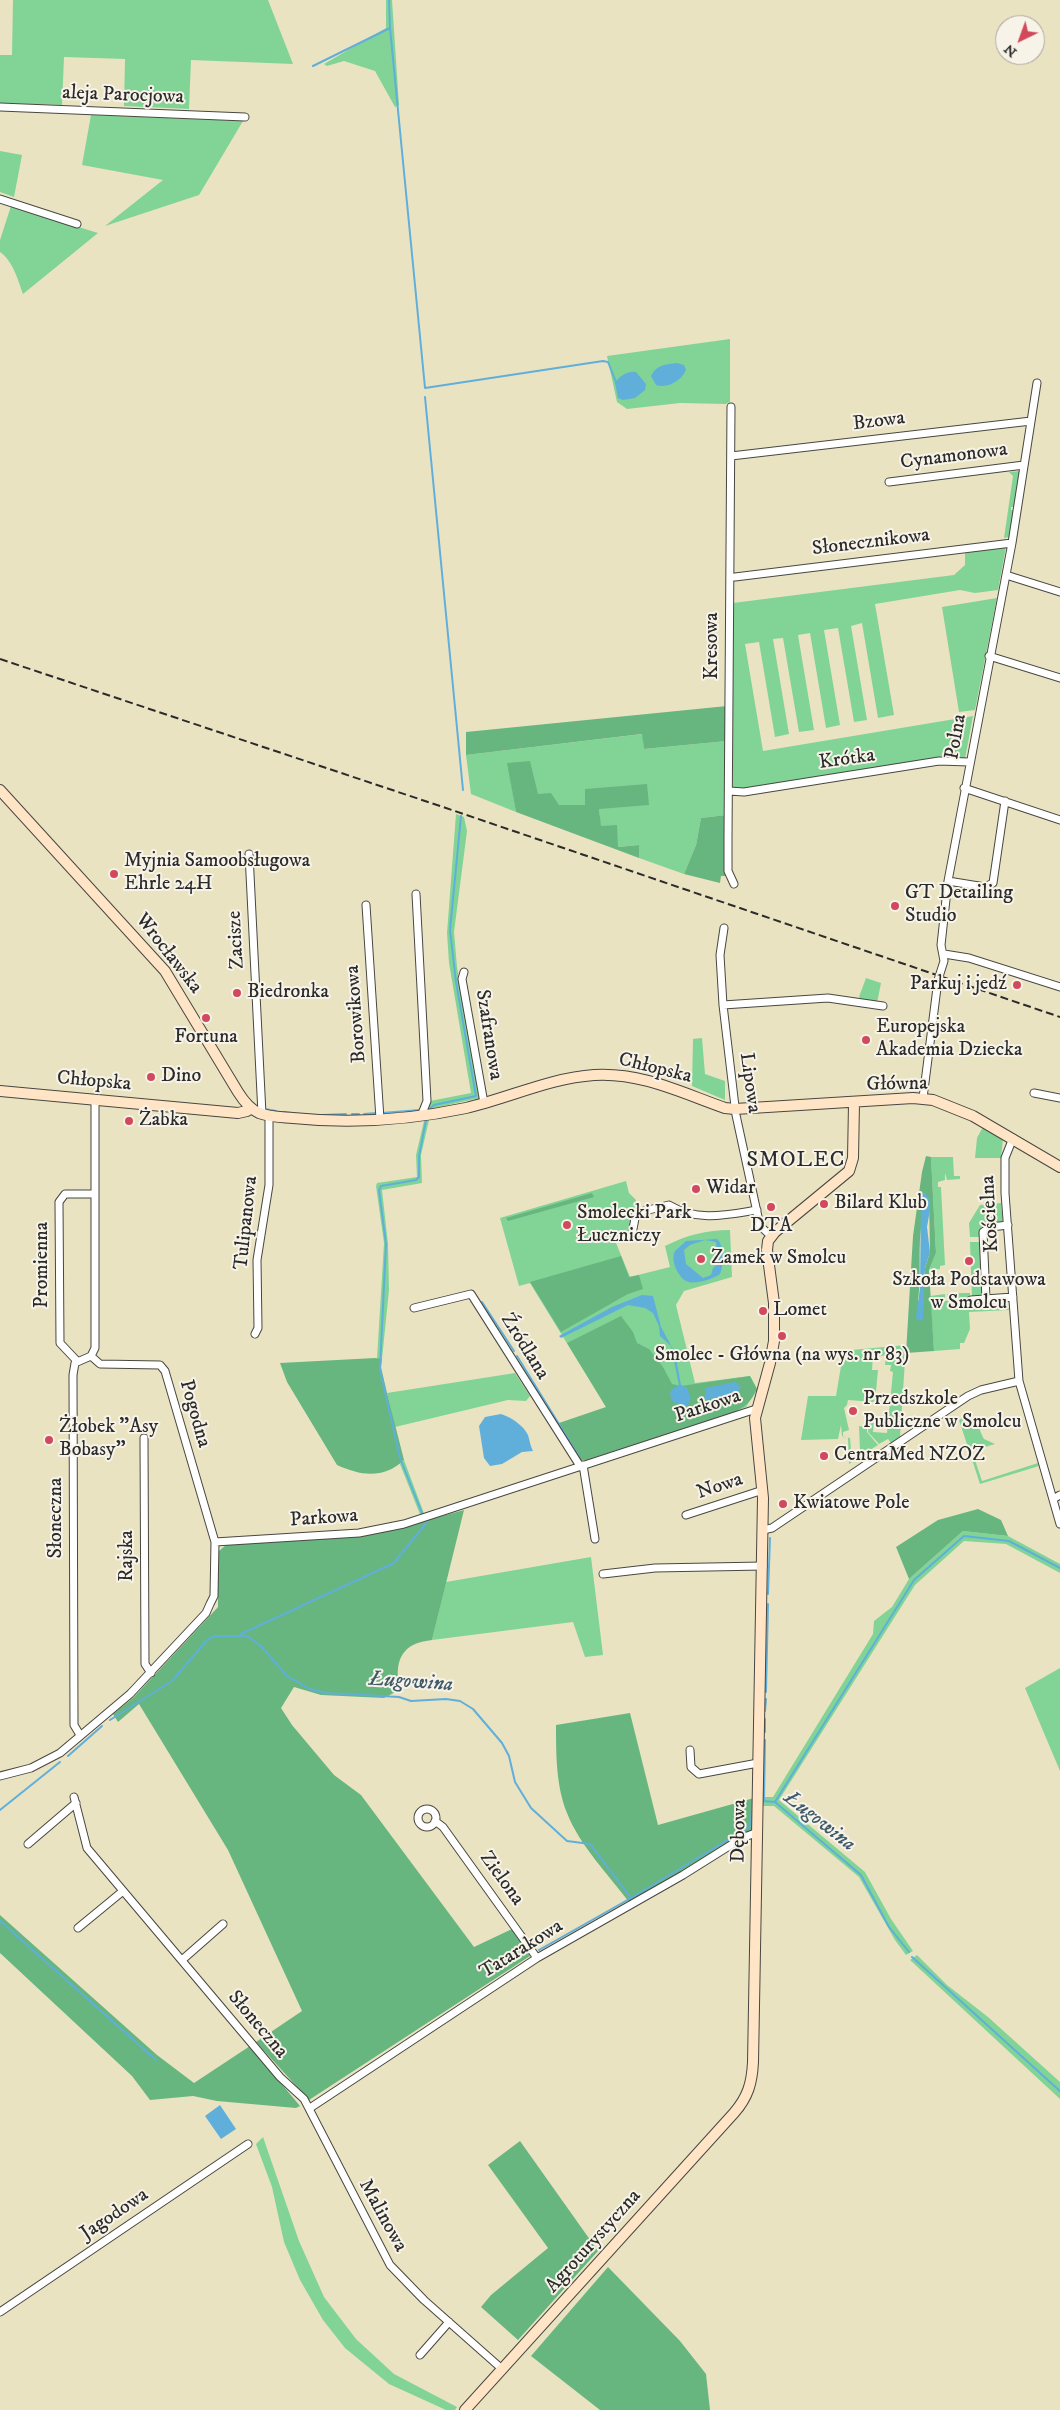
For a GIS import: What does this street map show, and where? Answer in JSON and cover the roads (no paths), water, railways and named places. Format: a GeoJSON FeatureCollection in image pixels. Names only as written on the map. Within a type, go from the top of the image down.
{"type":"FeatureCollection","features":[{"type":"Feature","properties":{"kind":"street","name":"aleja Parocjowa"},"geometry":{"type":"LineString","coordinates":[[0,107],[244,117]]}},
{"type":"Feature","properties":{"kind":"street"},"geometry":{"type":"LineString","coordinates":[[0,199],[77,224]]}},
{"type":"Feature","properties":{"kind":"street","name":"Polna"},"geometry":{"type":"LineString","coordinates":[[923,1098],[938,980],[944,954],[942,945],[948,881],[964,788],[1012,543],[1037,382]]}},
{"type":"Feature","properties":{"kind":"street","name":"Kresowa"},"geometry":{"type":"LineString","coordinates":[[731,407],[728,871],[734,884]]}},
{"type":"Feature","properties":{"kind":"street","name":"Bzowa"},"geometry":{"type":"LineString","coordinates":[[731,456],[1031,421]]}},
{"type":"Feature","properties":{"kind":"street","name":"Cynamonowa"},"geometry":{"type":"LineString","coordinates":[[889,482],[1024,465]]}},
{"type":"Feature","properties":{"kind":"street","name":"Słonecznikowa"},"geometry":{"type":"LineString","coordinates":[[735,577],[1012,543]]}},
{"type":"Feature","properties":{"kind":"street"},"geometry":{"type":"LineString","coordinates":[[1006,575],[1060,592]]}},
{"type":"Feature","properties":{"kind":"street"},"geometry":{"type":"LineString","coordinates":[[990,656],[1060,678]]}},
{"type":"Feature","properties":{"kind":"street","name":"Krótka"},"geometry":{"type":"LineString","coordinates":[[729,791],[744,792],[939,761],[969,762]]}},
{"type":"Feature","properties":{"kind":"street"},"geometry":{"type":"LineString","coordinates":[[964,788],[1060,820]]}},
{"type":"Feature","properties":{"kind":"street","name":"Wrocławska"},"geometry":{"type":"LineString","coordinates":[[0,790],[165,971],[238,1092],[251,1108]]}},
{"type":"Feature","properties":{"kind":"street"},"geometry":{"type":"LineString","coordinates":[[948,881],[985,887],[993,883],[1006,801]]}},
{"type":"Feature","properties":{"kind":"street","name":"Zacisze"},"geometry":{"type":"LineString","coordinates":[[249,854],[266,1115]]}},
{"type":"Feature","properties":{"kind":"street"},"geometry":{"type":"LineString","coordinates":[[416,894],[427,1101],[421,1116]]}},
{"type":"Feature","properties":{"kind":"street","name":"Borowikowa"},"geometry":{"type":"LineString","coordinates":[[366,906],[380,1120]]}},
{"type":"Feature","properties":{"kind":"street","name":"Lipowa"},"geometry":{"type":"LineString","coordinates":[[724,928],[720,954],[723,1006],[735,1110],[760,1226],[771,1236]]}},
{"type":"Feature","properties":{"kind":"street"},"geometry":{"type":"LineString","coordinates":[[944,954],[969,958],[1060,987]]}},
{"type":"Feature","properties":{"kind":"street","name":"Szafranowa"},"geometry":{"type":"LineString","coordinates":[[464,972],[462,979],[484,1102]]}},
{"type":"Feature","properties":{"kind":"street"},"geometry":{"type":"LineString","coordinates":[[723,1006],[828,998],[883,1006]]}},
{"type":"Feature","properties":{"kind":"street","name":"Chłopska"},"geometry":{"type":"LineString","coordinates":[[0,1091],[238,1113],[251,1108],[266,1115],[320,1120],[380,1120],[421,1116],[484,1102],[579,1076],[605,1075],[649,1081],[735,1110],[854,1104]]}},
{"type":"Feature","properties":{"kind":"street"},"geometry":{"type":"LineString","coordinates":[[1034,1093],[1060,1098]]}},
{"type":"Feature","properties":{"kind":"street","name":"Główna"},"geometry":{"type":"LineString","coordinates":[[771,1236],[849,1171],[853,1158],[854,1104],[923,1098],[943,1103],[973,1116],[1060,1167]]}},
{"type":"Feature","properties":{"kind":"street"},"geometry":{"type":"LineString","coordinates":[[77,1361],[91,1356],[95,1348],[95,1100]]}},
{"type":"Feature","properties":{"kind":"street","name":"Tulipanowa"},"geometry":{"type":"LineString","coordinates":[[255,1334],[258,1328],[257,1260],[269,1186],[266,1115]]}},
{"type":"Feature","properties":{"kind":"street","name":"Kościelna"},"geometry":{"type":"LineString","coordinates":[[1013,1138],[1005,1164],[1019,1381],[1060,1524]]}},
{"type":"Feature","properties":{"kind":"street","name":"Promienna"},"geometry":{"type":"LineString","coordinates":[[77,1361],[60,1343],[59,1202],[65,1194],[95,1194]]}},
{"type":"Feature","properties":{"kind":"street"},"geometry":{"type":"LineString","coordinates":[[633,1229],[636,1214],[669,1205],[684,1214],[711,1216],[757,1210]]}},
{"type":"Feature","properties":{"kind":"street"},"geometry":{"type":"LineString","coordinates":[[986,1299],[983,1232],[991,1227],[1008,1225]]}},
{"type":"Feature","properties":{"kind":"street"},"geometry":{"type":"LineString","coordinates":[[756,1409],[768,1373],[774,1341],[774,1303],[767,1250],[771,1236]]}},
{"type":"Feature","properties":{"kind":"street","name":"Źródlana"},"geometry":{"type":"LineString","coordinates":[[414,1308],[471,1294],[581,1466]]}},
{"type":"Feature","properties":{"kind":"street"},"geometry":{"type":"LineString","coordinates":[[971,1300],[1013,1297]]}},
{"type":"Feature","properties":{"kind":"street","name":"Pogodna"},"geometry":{"type":"LineString","coordinates":[[91,1356],[100,1364],[160,1365],[163,1368],[215,1542]]}},
{"type":"Feature","properties":{"kind":"street","name":"Słoneczna"},"geometry":{"type":"LineString","coordinates":[[77,1361],[74,1365],[73,1375],[74,1725],[80,1736]]}},
{"type":"Feature","properties":{"kind":"street"},"geometry":{"type":"LineString","coordinates":[[763,1530],[772,1528],[968,1396],[981,1390],[1019,1381]]}},
{"type":"Feature","properties":{"kind":"street","name":"Parkowa"},"geometry":{"type":"LineString","coordinates":[[215,1542],[376,1531],[448,1511],[756,1409]]}},
{"type":"Feature","properties":{"kind":"street","name":"Dębowa"},"geometry":{"type":"LineString","coordinates":[[747,2096],[753,2062],[763,1566],[763,1490],[755,1424],[756,1409]]}},
{"type":"Feature","properties":{"kind":"street","name":"Rajska"},"geometry":{"type":"LineString","coordinates":[[144,1438],[145,1664],[151,1673]]}},
{"type":"Feature","properties":{"kind":"street"},"geometry":{"type":"LineString","coordinates":[[581,1466],[595,1539]]}},
{"type":"Feature","properties":{"kind":"street","name":"Nowa"},"geometry":{"type":"LineString","coordinates":[[686,1515],[763,1490]]}},
{"type":"Feature","properties":{"kind":"street"},"geometry":{"type":"LineString","coordinates":[[1053,1499],[1060,1495]]}},
{"type":"Feature","properties":{"kind":"street"},"geometry":{"type":"LineString","coordinates":[[0,1774],[20,1771],[49,1760],[130,1694],[151,1673],[206,1613],[214,1596],[215,1542]]}},
{"type":"Feature","properties":{"kind":"street"},"geometry":{"type":"LineString","coordinates":[[603,1574],[656,1568],[763,1566]]}},
{"type":"Feature","properties":{"kind":"street"},"geometry":{"type":"LineString","coordinates":[[690,1750],[691,1767],[700,1774],[758,1763]]}},
{"type":"Feature","properties":{"kind":"street","name":"Słoneczna"},"geometry":{"type":"LineString","coordinates":[[28,1844],[75,1800],[87,1848],[280,2077],[304,2098],[310,2108]]}},
{"type":"Feature","properties":{"kind":"street","name":"Zielona"},"geometry":{"type":"LineString","coordinates":[[436,1821],[443,1827],[538,1958]]}},
{"type":"Feature","properties":{"kind":"street","name":"Tatarakowa"},"geometry":{"type":"LineString","coordinates":[[310,2108],[538,1958],[683,1875],[742,1838],[758,1832]]}},
{"type":"Feature","properties":{"kind":"street"},"geometry":{"type":"LineString","coordinates":[[78,1928],[123,1890]]}},
{"type":"Feature","properties":{"kind":"street"},"geometry":{"type":"LineString","coordinates":[[182,1960],[223,1924]]}},
{"type":"Feature","properties":{"kind":"street","name":"Agroturystyczna"},"geometry":{"type":"LineString","coordinates":[[465,2410],[734,2113],[747,2096]]}},
{"type":"Feature","properties":{"kind":"street","name":"Malinowa"},"geometry":{"type":"LineString","coordinates":[[310,2108],[385,2258],[403,2280],[502,2369]]}},
{"type":"Feature","properties":{"kind":"street","name":"Jagodowa"},"geometry":{"type":"LineString","coordinates":[[0,2312],[248,2144]]}},
{"type":"Feature","properties":{"kind":"street"},"geometry":{"type":"LineString","coordinates":[[420,2356],[450,2322]]}},
{"type":"Feature","properties":{"kind":"water"},"geometry":{"type":"Polygon","coordinates":[[[677,363],[684,365],[686,370],[684,374],[670,385],[656,385],[651,376],[653,372],[659,367],[677,363]]]}},
{"type":"Feature","properties":{"kind":"water"},"geometry":{"type":"Polygon","coordinates":[[[636,372],[646,384],[645,390],[635,398],[623,400],[618,398],[615,383],[617,380],[627,373],[636,372]]]}},
{"type":"Feature","properties":{"kind":"water"},"geometry":{"type":"Polygon","coordinates":[[[925,1193],[929,1199],[930,1210],[927,1227],[930,1252],[925,1268],[923,1319],[920,1321],[916,1318],[920,1288],[921,1200],[922,1194],[925,1193]]]}},
{"type":"Feature","properties":{"kind":"water"},"geometry":{"type":"Polygon","coordinates":[[[717,1239],[721,1245],[723,1255],[720,1274],[696,1282],[684,1280],[674,1264],[674,1255],[675,1251],[686,1241],[717,1239]],[[705,1240],[690,1245],[684,1250],[686,1264],[703,1278],[711,1275],[713,1268],[719,1263],[716,1242],[705,1240]]]}},
{"type":"Feature","properties":{"kind":"water"},"geometry":{"type":"Polygon","coordinates":[[[642,1295],[653,1296],[661,1327],[675,1353],[681,1385],[687,1388],[691,1399],[686,1407],[673,1402],[670,1395],[671,1390],[679,1385],[671,1346],[660,1336],[659,1326],[653,1313],[645,1308],[628,1305],[561,1338],[559,1336],[612,1307],[642,1295]]]}},
{"type":"Feature","properties":{"kind":"water"},"geometry":{"type":"Polygon","coordinates":[[[735,1382],[741,1387],[736,1394],[704,1400],[706,1388],[735,1382]]]}},
{"type":"Feature","properties":{"kind":"water"},"geometry":{"type":"Polygon","coordinates":[[[501,1414],[524,1428],[533,1451],[522,1452],[502,1464],[490,1466],[484,1458],[479,1426],[485,1417],[501,1414]]]}},
{"type":"Feature","properties":{"kind":"water"},"geometry":{"type":"Polygon","coordinates":[[[220,2105],[236,2129],[221,2139],[205,2116],[220,2105]]]}},
{"type":"Feature","properties":{"kind":"waterway"},"geometry":{"type":"LineString","coordinates":[[389,0],[390,28]]}},
{"type":"Feature","properties":{"kind":"waterway"},"geometry":{"type":"LineString","coordinates":[[313,66],[390,28],[425,388],[603,361],[608,362],[616,382]]}},
{"type":"Feature","properties":{"kind":"waterway"},"geometry":{"type":"LineString","coordinates":[[425,397],[463,790]]}},
{"type":"Feature","properties":{"kind":"waterway"},"geometry":{"type":"LineString","coordinates":[[428,1110],[434,1105],[476,1096],[456,982],[450,930],[461,816]]}},
{"type":"Feature","properties":{"kind":"waterway"},"geometry":{"type":"LineString","coordinates":[[265,1109],[276,1111]]}},
{"type":"Feature","properties":{"kind":"waterway"},"geometry":{"type":"LineString","coordinates":[[382,1113],[420,1110]]}},
{"type":"Feature","properties":{"kind":"waterway"},"geometry":{"type":"LineString","coordinates":[[284,1112],[291,1113]]}},
{"type":"Feature","properties":{"kind":"waterway"},"geometry":{"type":"LineString","coordinates":[[364,1114],[376,1113]]}},
{"type":"Feature","properties":{"kind":"waterway"},"geometry":{"type":"LineString","coordinates":[[323,1115],[346,1114]]}},
{"type":"Feature","properties":{"kind":"waterway"},"geometry":{"type":"LineString","coordinates":[[352,1114],[359,1114]]}},
{"type":"Feature","properties":{"kind":"waterway"},"geometry":{"type":"LineString","coordinates":[[422,1513],[400,1458],[380,1369],[386,1244],[379,1190],[381,1186],[416,1180],[419,1177],[419,1156],[426,1120]]}},
{"type":"Feature","properties":{"kind":"waterway"},"geometry":{"type":"LineString","coordinates":[[482,1302],[514,1351]]}},
{"type":"Feature","properties":{"kind":"waterway"},"geometry":{"type":"LineString","coordinates":[[517,1356],[578,1455]]}},
{"type":"Feature","properties":{"kind":"waterway"},"geometry":{"type":"LineString","coordinates":[[241,1634],[394,1563],[427,1522]]}},
{"type":"Feature","properties":{"kind":"waterway"},"geometry":{"type":"LineString","coordinates":[[775,1802],[914,1580],[964,1536],[1009,1541],[1060,1568]]}},
{"type":"Feature","properties":{"kind":"waterway"},"geometry":{"type":"LineString","coordinates":[[768,1594],[770,1538]]}},
{"type":"Feature","properties":{"kind":"waterway"},"geometry":{"type":"LineString","coordinates":[[766,1692],[768,1604]]}},
{"type":"Feature","properties":{"kind":"waterway","name":"Ługowina"},"geometry":{"type":"LineString","coordinates":[[110,1720],[172,1681],[207,1640],[215,1636],[247,1636],[260,1645],[287,1676],[310,1689],[326,1693],[399,1697],[411,1701],[446,1699],[460,1701],[473,1709],[502,1743],[509,1756],[515,1782],[531,1808],[567,1841],[590,1844],[631,1898]]}},
{"type":"Feature","properties":{"kind":"waterway"},"geometry":{"type":"LineString","coordinates":[[765,1711],[766,1699]]}},
{"type":"Feature","properties":{"kind":"waterway"},"geometry":{"type":"LineString","coordinates":[[765,1719],[765,1732]]}},
{"type":"Feature","properties":{"kind":"waterway","name":"Ługowina"},"geometry":{"type":"LineString","coordinates":[[68,1756],[102,1726]]}},
{"type":"Feature","properties":{"kind":"waterway"},"geometry":{"type":"LineString","coordinates":[[764,1800],[765,1740]]}},
{"type":"Feature","properties":{"kind":"waterway","name":"Ługowina"},"geometry":{"type":"LineString","coordinates":[[0,1810],[60,1762]]}},
{"type":"Feature","properties":{"kind":"waterway","name":"Ługowina"},"geometry":{"type":"LineString","coordinates":[[539,1950],[631,1898],[751,1826],[752,1802],[755,1801]]}},
{"type":"Feature","properties":{"kind":"waterway","name":"Ługowina"},"geometry":{"type":"LineString","coordinates":[[762,1801],[775,1802],[861,1875],[889,1927],[909,1952]]}},
{"type":"Feature","properties":{"kind":"waterway"},"geometry":{"type":"LineString","coordinates":[[0,1921],[156,2060]]}},
{"type":"Feature","properties":{"kind":"waterway","name":"Ługowina"},"geometry":{"type":"LineString","coordinates":[[912,1957],[1060,2091]]}},
{"type":"Feature","properties":{"kind":"railway"},"geometry":{"type":"LineString","coordinates":[[0,659],[446,808],[1060,1017]]}},
{"type":"Feature","properties":{"kind":"place","name":"Myjnia Samoobsługowa Ehrle 24H"},"geometry":{"type":"Point","coordinates":[114,874]}},
{"type":"Feature","properties":{"kind":"place","name":"GT Detailing Studio"},"geometry":{"type":"Point","coordinates":[895,906]}},
{"type":"Feature","properties":{"kind":"place","name":"Parkuj i jedź"},"geometry":{"type":"Point","coordinates":[1017,985]}},
{"type":"Feature","properties":{"kind":"place","name":"Biedronka"},"geometry":{"type":"Point","coordinates":[237,993]}},
{"type":"Feature","properties":{"kind":"place","name":"Fortuna"},"geometry":{"type":"Point","coordinates":[206,1018]}},
{"type":"Feature","properties":{"kind":"place","name":"Europejska Akademia Dziecka"},"geometry":{"type":"Point","coordinates":[866,1040]}},
{"type":"Feature","properties":{"kind":"place","name":"Dino"},"geometry":{"type":"Point","coordinates":[151,1077]}},
{"type":"Feature","properties":{"kind":"place","name":"Żabka"},"geometry":{"type":"Point","coordinates":[129,1121]}},
{"type":"Feature","properties":{"kind":"place","name":"Widar"},"geometry":{"type":"Point","coordinates":[696,1189]}},
{"type":"Feature","properties":{"kind":"place","name":"Bilard Klub"},"geometry":{"type":"Point","coordinates":[824,1204]}},
{"type":"Feature","properties":{"kind":"place","name":"DTA"},"geometry":{"type":"Point","coordinates":[771,1207]}},
{"type":"Feature","properties":{"kind":"place","name":"Smolecki Park Łuczniczy"},"geometry":{"type":"Point","coordinates":[567,1225]}},
{"type":"Feature","properties":{"kind":"place","name":"Zamek w Smolcu"},"geometry":{"type":"Point","coordinates":[701,1259]}},
{"type":"Feature","properties":{"kind":"place","name":"Szkoła Podstawowa w Smolcu"},"geometry":{"type":"Point","coordinates":[969,1261]}},
{"type":"Feature","properties":{"kind":"place","name":"Lomet"},"geometry":{"type":"Point","coordinates":[763,1311]}},
{"type":"Feature","properties":{"kind":"place","name":"Smolec - Główna (na wys. nr 83)"},"geometry":{"type":"Point","coordinates":[782,1336]}},
{"type":"Feature","properties":{"kind":"place","name":"Przedszkole Publiczne w Smolcu"},"geometry":{"type":"Point","coordinates":[853,1411]}},
{"type":"Feature","properties":{"kind":"place","name":"Żłobek \"Asy Bobasy\""},"geometry":{"type":"Point","coordinates":[49,1440]}},
{"type":"Feature","properties":{"kind":"place","name":"CentraMed NZOZ"},"geometry":{"type":"Point","coordinates":[824,1456]}},
{"type":"Feature","properties":{"kind":"place","name":"Kwiatowe Pole"},"geometry":{"type":"Point","coordinates":[783,1504]}},
{"type":"Feature","properties":{"kind":"district","name":"SMOLEC"},"geometry":{"type":"Point","coordinates":[796,1161]}}]}
